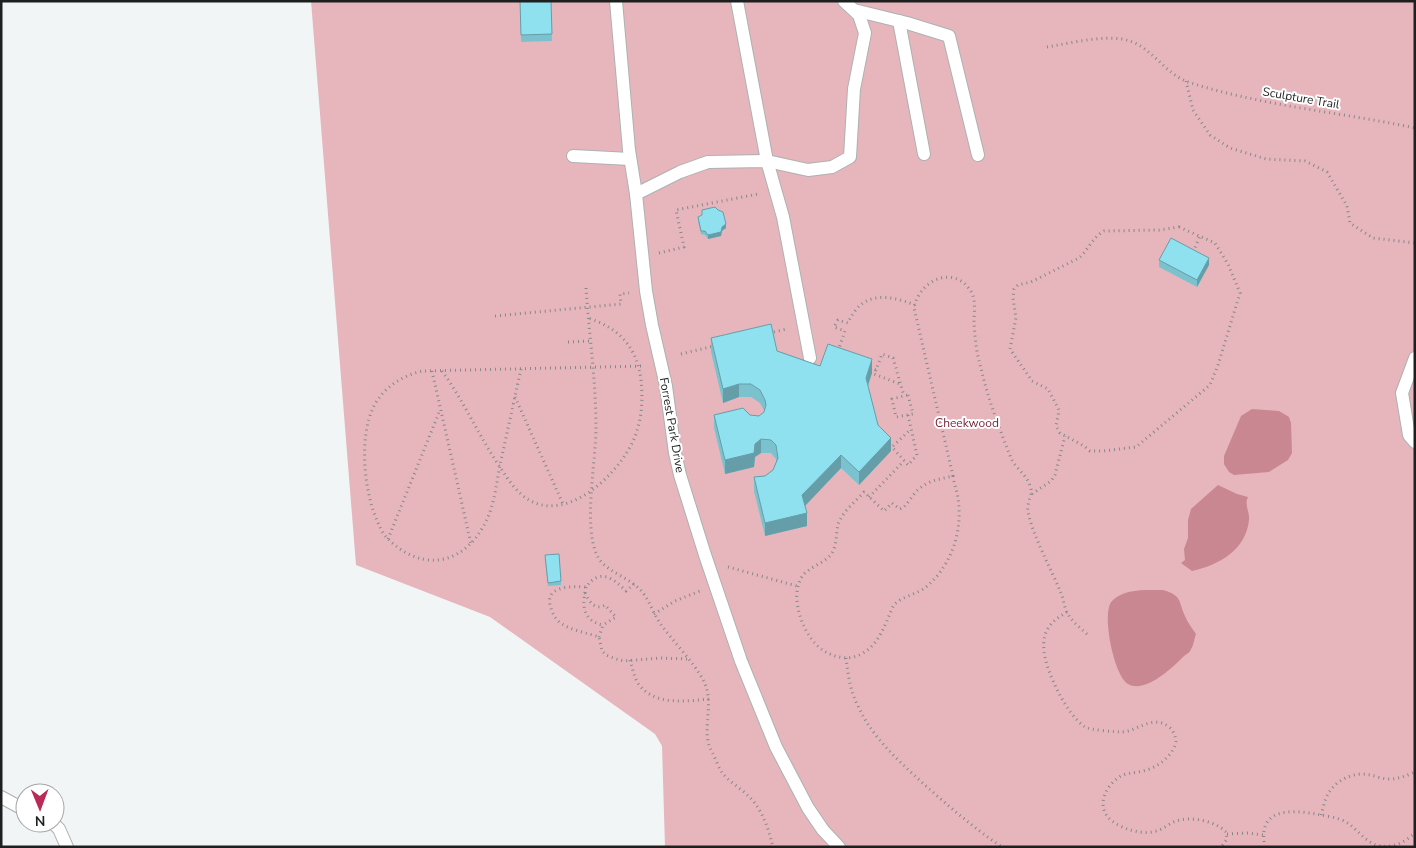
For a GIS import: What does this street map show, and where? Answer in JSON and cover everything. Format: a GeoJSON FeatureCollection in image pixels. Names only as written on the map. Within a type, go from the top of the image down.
{"type":"FeatureCollection","features":[{"type":"Feature","properties":{"kind":"lane","name":"Forrest Park Drive"},"geometry":{"type":"LineString","coordinates":[[616,1],[630,159],[636,194],[646,291],[680,475],[741,661],[780,755],[808,808],[823,830],[839,847]]}},
{"type":"Feature","properties":{"kind":"lane"},"geometry":{"type":"LineString","coordinates":[[737,1],[766,161],[783,217],[810,358]]}},
{"type":"Feature","properties":{"kind":"lane"},"geometry":{"type":"LineString","coordinates":[[636,194],[680,172],[708,162],[766,161],[808,170],[832,167],[850,157],[854,89],[865,33],[859,15],[844,1]]}},
{"type":"Feature","properties":{"kind":"lane"},"geometry":{"type":"LineString","coordinates":[[854,10],[949,36],[978,155]]}},
{"type":"Feature","properties":{"kind":"lane"},"geometry":{"type":"LineString","coordinates":[[899,21],[924,154]]}},
{"type":"Feature","properties":{"kind":"lane"},"geometry":{"type":"LineString","coordinates":[[573,156],[630,159]]}},
{"type":"Feature","properties":{"kind":"lane"},"geometry":{"type":"LineString","coordinates":[[1415,358],[1402,393],[1409,436],[1415,442]]}},
{"type":"Feature","properties":{"kind":"lane"},"geometry":{"type":"LineString","coordinates":[[1,796],[15,804]]}},
{"type":"Feature","properties":{"kind":"lane"},"geometry":{"type":"LineString","coordinates":[[60,833],[67,847]]}},
{"type":"Feature","properties":{"kind":"path","name":"Sculpture Trail"},"geometry":{"type":"LineString","coordinates":[[1047,47],[1096,40],[1123,39],[1147,51],[1186,81],[1295,107],[1415,128]]}},
{"type":"Feature","properties":{"kind":"path"},"geometry":{"type":"LineString","coordinates":[[1186,81],[1192,110],[1210,135],[1230,148],[1266,159],[1305,161],[1327,172],[1346,206],[1350,223],[1373,238],[1415,243]]}},
{"type":"Feature","properties":{"kind":"path"},"geometry":{"type":"LineString","coordinates":[[659,253],[684,247],[676,210],[758,194],[760,202]]}},
{"type":"Feature","properties":{"kind":"path"},"geometry":{"type":"LineString","coordinates":[[1179,227],[1215,243],[1228,264],[1240,293],[1210,385],[1136,447],[1090,451],[1065,436],[1057,428],[1056,422],[1059,411],[1048,389],[1032,381],[1010,349],[1016,318],[1012,298],[1014,289],[1018,285],[1031,282],[1079,258],[1085,254],[1098,234],[1104,231],[1159,230],[1179,227]]}},
{"type":"Feature","properties":{"kind":"path"},"geometry":{"type":"LineString","coordinates":[[1191,254],[1200,236]]}},
{"type":"Feature","properties":{"kind":"path"},"geometry":{"type":"LineString","coordinates":[[952,476],[933,480],[919,488],[904,507],[900,509],[892,503],[884,511],[864,492],[842,518],[839,523],[833,552],[824,561],[805,573],[797,586],[801,620],[808,635],[821,649],[834,656],[846,658],[859,655],[869,649],[880,636],[896,603],[925,587],[946,564],[957,536],[959,519],[958,496],[916,319],[915,305],[919,295],[937,279],[943,277],[956,278],[962,281],[973,295],[976,346],[983,377],[1012,460],[1025,475],[1032,494]]}},
{"type":"Feature","properties":{"kind":"path"},"geometry":{"type":"LineString","coordinates":[[586,288],[594,368],[596,427],[591,534],[598,557],[603,564],[634,584],[643,593],[654,614],[705,682],[708,699],[708,736],[710,747],[723,773],[757,807],[767,825],[773,847]]}},
{"type":"Feature","properties":{"kind":"path"},"geometry":{"type":"LineString","coordinates":[[495,316],[621,304],[620,294],[646,291]]}},
{"type":"Feature","properties":{"kind":"path"},"geometry":{"type":"LineString","coordinates":[[836,356],[845,331],[834,327],[838,320],[848,323],[866,301],[875,297],[886,296],[915,305]]}},
{"type":"Feature","properties":{"kind":"path"},"geometry":{"type":"LineString","coordinates":[[442,371],[457,392],[500,467],[522,495],[534,503],[551,505],[576,500],[592,491],[624,457],[634,437],[642,404],[639,367],[631,348],[619,334],[606,325],[588,318]]}},
{"type":"Feature","properties":{"kind":"path"},"geometry":{"type":"LineString","coordinates":[[766,334],[804,325]]}},
{"type":"Feature","properties":{"kind":"path"},"geometry":{"type":"LineString","coordinates":[[568,342],[591,341]]}},
{"type":"Feature","properties":{"kind":"path"},"geometry":{"type":"LineString","coordinates":[[681,354],[719,345]]}},
{"type":"Feature","properties":{"kind":"path"},"geometry":{"type":"LineString","coordinates":[[900,384],[874,374],[882,354],[894,358],[904,396]]}},
{"type":"Feature","properties":{"kind":"path"},"geometry":{"type":"LineString","coordinates":[[521,369],[489,514],[484,526],[471,544],[451,557],[430,561],[407,554],[388,539],[380,528],[366,481],[365,446],[371,414],[378,399],[396,382],[416,373],[432,371],[521,369],[639,367],[661,364]]}},
{"type":"Feature","properties":{"kind":"path"},"geometry":{"type":"LineString","coordinates":[[868,367],[876,370]]}},
{"type":"Feature","properties":{"kind":"path"},"geometry":{"type":"LineString","coordinates":[[432,371],[471,544]]}},
{"type":"Feature","properties":{"kind":"path"},"geometry":{"type":"LineString","coordinates":[[908,395],[913,414],[908,415],[896,418],[892,399],[908,395]]}},
{"type":"Feature","properties":{"kind":"path"},"geometry":{"type":"LineString","coordinates":[[515,397],[563,504]]}},
{"type":"Feature","properties":{"kind":"path"},"geometry":{"type":"LineString","coordinates":[[388,539],[440,409]]}},
{"type":"Feature","properties":{"kind":"path"},"geometry":{"type":"LineString","coordinates":[[908,415],[917,455],[908,465],[892,447],[911,429]]}},
{"type":"Feature","properties":{"kind":"path"},"geometry":{"type":"LineString","coordinates":[[1065,436],[1055,475],[1051,481],[1032,494],[1027,504],[1030,520],[1067,612],[1075,623],[1089,636]]}},
{"type":"Feature","properties":{"kind":"path"},"geometry":{"type":"LineString","coordinates":[[869,497],[904,461]]}},
{"type":"Feature","properties":{"kind":"path"},"geometry":{"type":"LineString","coordinates":[[725,567],[797,586]]}},
{"type":"Feature","properties":{"kind":"path"},"geometry":{"type":"LineString","coordinates":[[603,625],[594,622],[586,613],[583,605],[586,587],[592,580],[602,577],[614,580],[626,591],[634,584]]}},
{"type":"Feature","properties":{"kind":"path"},"geometry":{"type":"LineString","coordinates":[[586,587],[574,586],[559,589],[552,594],[549,603],[556,619],[562,624],[600,637]]}},
{"type":"Feature","properties":{"kind":"path"},"geometry":{"type":"LineString","coordinates":[[654,614],[686,596],[715,586]]}},
{"type":"Feature","properties":{"kind":"path"},"geometry":{"type":"LineString","coordinates":[[584,592],[592,604],[599,607],[605,605],[616,617],[603,625],[600,637],[602,651],[606,655],[616,659],[630,660],[688,659]]}},
{"type":"Feature","properties":{"kind":"path"},"geometry":{"type":"LineString","coordinates":[[1067,612],[1054,620],[1047,628],[1044,636],[1044,650],[1048,668],[1060,695],[1082,724],[1095,730],[1123,732],[1146,723],[1159,723],[1169,726],[1176,738],[1174,748],[1163,762],[1146,770],[1126,774],[1110,786],[1104,797],[1103,805],[1110,820],[1127,829],[1144,832],[1159,830],[1182,820],[1204,821],[1219,826],[1227,834],[1248,833],[1263,835]]}},
{"type":"Feature","properties":{"kind":"path"},"geometry":{"type":"LineString","coordinates":[[846,658],[854,697],[864,718],[880,741],[910,772],[947,805],[1002,847]]}},
{"type":"Feature","properties":{"kind":"path"},"geometry":{"type":"LineString","coordinates":[[630,660],[640,686],[654,697],[667,700],[708,699]]}},
{"type":"Feature","properties":{"kind":"path"},"geometry":{"type":"LineString","coordinates":[[1321,815],[1326,796],[1340,780],[1369,775],[1394,779],[1415,772]]}},
{"type":"Feature","properties":{"kind":"path"},"geometry":{"type":"LineString","coordinates":[[1265,847],[1263,829],[1267,822],[1273,816],[1294,811],[1321,815],[1346,822],[1371,843],[1382,846],[1402,845],[1415,833]]}},
{"type":"Feature","properties":{"kind":"path"},"geometry":{"type":"LineString","coordinates":[[1221,847],[1227,839],[1227,834]]}},
{"type":"Feature","properties":{"kind":"green space","name":"Cheekwood"},"geometry":{"type":"Polygon","coordinates":[[[311,1],[1415,1],[1415,847],[665,847],[662,746],[655,734],[490,617],[356,565],[311,1]]]}},
{"type":"Feature","properties":{"kind":"shaded area"},"geometry":{"type":"Polygon","coordinates":[[[1252,409],[1279,411],[1289,417],[1292,453],[1288,460],[1269,472],[1234,475],[1229,472],[1224,464],[1224,456],[1241,416],[1252,409]]]}},
{"type":"Feature","properties":{"kind":"shaded area"},"geometry":{"type":"Polygon","coordinates":[[[1218,485],[1248,497],[1249,520],[1247,531],[1243,540],[1230,554],[1212,565],[1192,571],[1181,563],[1185,560],[1184,549],[1188,538],[1188,520],[1191,509],[1218,485]]]}},
{"type":"Feature","properties":{"kind":"shaded area"},"geometry":{"type":"Polygon","coordinates":[[[1163,590],[1174,594],[1179,600],[1186,619],[1196,634],[1193,646],[1172,667],[1150,683],[1142,686],[1128,684],[1123,679],[1114,657],[1109,630],[1109,607],[1117,597],[1129,592],[1163,590]]]}},
{"type":"Feature","properties":{"kind":"building"},"geometry":{"type":"Polygon","coordinates":[[[520,1],[551,1],[552,34],[521,35],[520,1]]]}},
{"type":"Feature","properties":{"kind":"building"},"geometry":{"type":"Polygon","coordinates":[[[715,207],[723,212],[726,224],[722,227],[721,232],[708,235],[705,231],[701,231],[698,217],[702,215],[702,210],[715,207]]]}},
{"type":"Feature","properties":{"kind":"building"},"geometry":{"type":"Polygon","coordinates":[[[1171,238],[1209,258],[1197,280],[1159,260],[1171,238]]]}},
{"type":"Feature","properties":{"kind":"building"},"geometry":{"type":"Polygon","coordinates":[[[771,324],[777,351],[820,366],[828,344],[872,359],[866,378],[878,425],[891,438],[859,472],[841,455],[802,495],[807,513],[765,523],[754,477],[765,476],[773,470],[778,458],[776,445],[771,440],[761,439],[755,444],[754,453],[725,460],[714,415],[743,408],[750,415],[759,416],[764,412],[765,400],[760,390],[751,384],[739,384],[723,389],[711,338],[771,324]]]}},
{"type":"Feature","properties":{"kind":"building"},"geometry":{"type":"Polygon","coordinates":[[[559,554],[561,581],[548,583],[545,555],[559,554]]]}}]}
